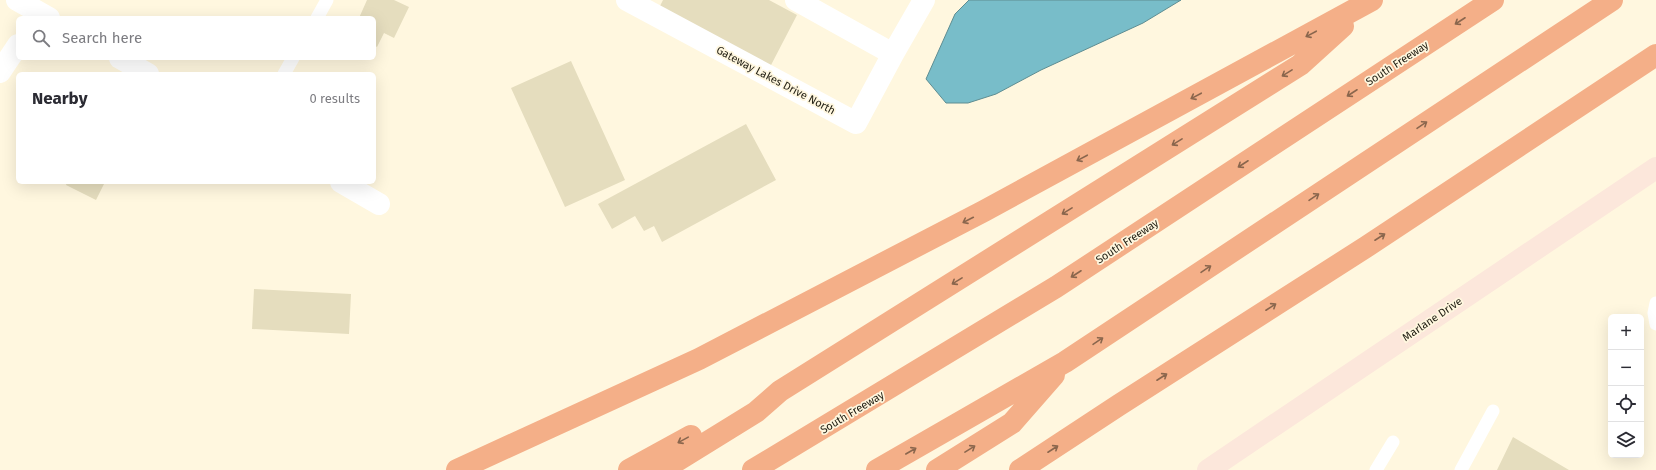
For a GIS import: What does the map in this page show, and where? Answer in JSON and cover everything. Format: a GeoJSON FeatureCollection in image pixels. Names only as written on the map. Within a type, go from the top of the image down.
{"type":"FeatureCollection","features":[{"type":"Feature","properties":{"kind":"highway","name":"South Freeway"},"geometry":{"type":"LineString","coordinates":[[753,470],[1056,287],[1493,0]]}},
{"type":"Feature","properties":{"kind":"highway"},"geometry":{"type":"LineString","coordinates":[[877,470],[1065,362],[1612,0]]}},
{"type":"Feature","properties":{"kind":"highway"},"geometry":{"type":"LineString","coordinates":[[662,470],[756,412],[780,392],[1300,65],[1371,1]]}},
{"type":"Feature","properties":{"kind":"highway"},"geometry":{"type":"LineString","coordinates":[[457,470],[699,359],[984,211],[1371,1]]}},
{"type":"Feature","properties":{"kind":"highway"},"geometry":{"type":"LineString","coordinates":[[1020,470],[1119,404],[1366,247],[1656,55]]}},
{"type":"Feature","properties":{"kind":"highway"},"geometry":{"type":"LineString","coordinates":[[937,470],[1012,423],[1065,362]]}},
{"type":"Feature","properties":{"kind":"highway"},"geometry":{"type":"LineString","coordinates":[[629,470],[751,403],[780,392]]}},
{"type":"Feature","properties":{"kind":"street"},"geometry":{"type":"LineString","coordinates":[[17,0],[42,16]]}},
{"type":"Feature","properties":{"kind":"street","name":"Gateway Lakes Drive North"},"geometry":{"type":"LineString","coordinates":[[628,0],[856,123],[892,54],[924,0]]}},
{"type":"Feature","properties":{"kind":"street"},"geometry":{"type":"LineString","coordinates":[[796,0],[892,54]]}},
{"type":"Feature","properties":{"kind":"street"},"geometry":{"type":"LineString","coordinates":[[0,72],[16,48]]}},
{"type":"Feature","properties":{"kind":"street"},"geometry":{"type":"LineString","coordinates":[[124,60],[144,72]]}},
{"type":"Feature","properties":{"kind":"street","name":"Marlane Drive"},"geometry":{"type":"LineString","coordinates":[[1211,469],[1656,168]]}},
{"type":"Feature","properties":{"kind":"street"},"geometry":{"type":"LineString","coordinates":[[344,184],[379,204]]}},
{"type":"Feature","properties":{"kind":"lane"},"geometry":{"type":"LineString","coordinates":[[318,16],[327,0]]}},
{"type":"Feature","properties":{"kind":"lane"},"geometry":{"type":"LineString","coordinates":[[285,72],[292,60]]}},
{"type":"Feature","properties":{"kind":"lane"},"geometry":{"type":"LineString","coordinates":[[1656,303],[1654,313],[1656,324]]}},
{"type":"Feature","properties":{"kind":"lane"},"geometry":{"type":"LineString","coordinates":[[1461,470],[1493,412]]}},
{"type":"Feature","properties":{"kind":"lane"},"geometry":{"type":"LineString","coordinates":[[1376,470],[1393,442]]}},
{"type":"Feature","properties":{"kind":"water"},"geometry":{"type":"Polygon","coordinates":[[[969,0],[1181,0],[1143,23],[1041,70],[996,94],[968,103],[946,103],[926,79],[955,14],[969,0]]]}},
{"type":"Feature","properties":{"kind":"building"},"geometry":{"type":"Polygon","coordinates":[[[367,0],[394,0],[409,7],[394,38],[384,33],[377,47],[376,16],[360,16],[367,0]]]}},
{"type":"Feature","properties":{"kind":"building"},"geometry":{"type":"Polygon","coordinates":[[[663,0],[769,0],[797,15],[770,67],[659,8],[663,0]]]}},
{"type":"Feature","properties":{"kind":"building"},"geometry":{"type":"Polygon","coordinates":[[[571,61],[625,180],[565,207],[511,88],[571,61]]]}},
{"type":"Feature","properties":{"kind":"building"},"geometry":{"type":"Polygon","coordinates":[[[746,124],[776,180],[662,242],[654,226],[644,231],[635,216],[612,229],[598,204],[746,124]]]}},
{"type":"Feature","properties":{"kind":"building"},"geometry":{"type":"Polygon","coordinates":[[[66,184],[104,184],[96,200],[66,184]]]}},
{"type":"Feature","properties":{"kind":"building"},"geometry":{"type":"Polygon","coordinates":[[[254,289],[351,294],[349,334],[252,329],[254,289]]]}},
{"type":"Feature","properties":{"kind":"building"},"geometry":{"type":"Polygon","coordinates":[[[1513,437],[1569,470],[1497,470],[1513,437]]]}}]}
